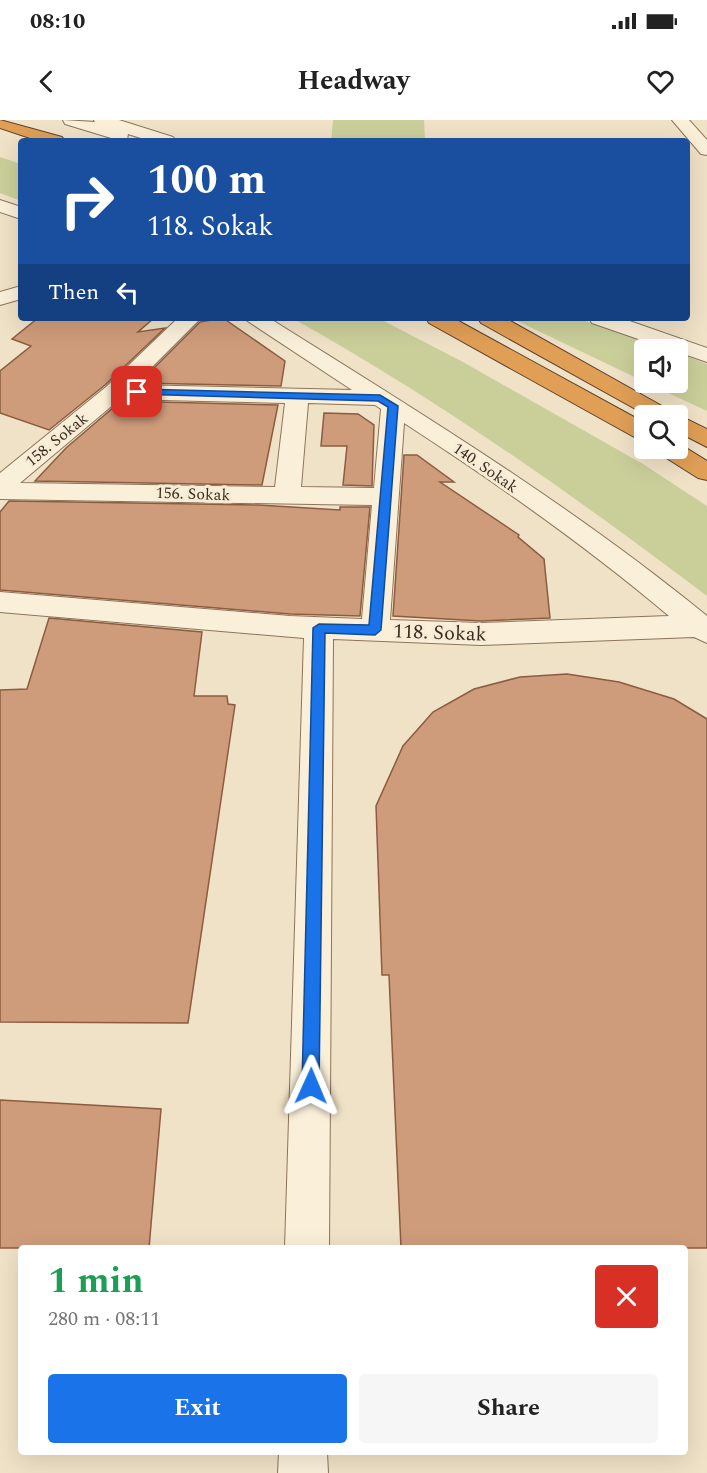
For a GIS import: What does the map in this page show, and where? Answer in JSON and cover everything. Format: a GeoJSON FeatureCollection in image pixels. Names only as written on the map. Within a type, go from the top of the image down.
{"type":"FeatureCollection","features":[{"type":"Feature","properties":{"kind":"highway"},"geometry":{"type":"LineString","coordinates":[[0,123],[47,138]]}},
{"type":"Feature","properties":{"kind":"highway"},"geometry":{"type":"LineString","coordinates":[[0,140],[18,146]]}},
{"type":"Feature","properties":{"kind":"highway"},"geometry":{"type":"LineString","coordinates":[[442,321],[634,427]]}},
{"type":"Feature","properties":{"kind":"highway"},"geometry":{"type":"LineString","coordinates":[[494,321],[647,405]]}},
{"type":"Feature","properties":{"kind":"highway"},"geometry":{"type":"LineString","coordinates":[[688,428],[707,439]]}},
{"type":"Feature","properties":{"kind":"highway"},"geometry":{"type":"LineString","coordinates":[[686,459],[707,472]]}},
{"type":"Feature","properties":{"kind":"street"},"geometry":{"type":"LineString","coordinates":[[71,120],[127,138]]}},
{"type":"Feature","properties":{"kind":"street"},"geometry":{"type":"LineString","coordinates":[[102,120],[158,138]]}},
{"type":"Feature","properties":{"kind":"street"},"geometry":{"type":"LineString","coordinates":[[680,120],[707,152]]}},
{"type":"Feature","properties":{"kind":"street"},"geometry":{"type":"LineString","coordinates":[[690,155],[707,152]]}},
{"type":"Feature","properties":{"kind":"street"},"geometry":{"type":"LineString","coordinates":[[0,206],[18,212]]}},
{"type":"Feature","properties":{"kind":"street"},"geometry":{"type":"LineString","coordinates":[[0,299],[18,293]]}},
{"type":"Feature","properties":{"kind":"street","name":"158. Sokak"},"geometry":{"type":"LineString","coordinates":[[0,486],[114,392],[187,321]]}},
{"type":"Feature","properties":{"kind":"street","name":"140. Sokak"},"geometry":{"type":"LineString","coordinates":[[259,321],[478,461],[647,582],[704,629]]}},
{"type":"Feature","properties":{"kind":"street"},"geometry":{"type":"LineString","coordinates":[[616,321],[648,327],[707,355]]}},
{"type":"Feature","properties":{"kind":"street"},"geometry":{"type":"LineString","coordinates":[[114,392],[297,396],[386,402],[386,497],[375,630]]}},
{"type":"Feature","properties":{"kind":"street"},"geometry":{"type":"LineString","coordinates":[[287,496],[297,396]]}},
{"type":"Feature","properties":{"kind":"street","name":"156. Sokak"},"geometry":{"type":"LineString","coordinates":[[0,491],[188,492],[386,497]]}},
{"type":"Feature","properties":{"kind":"street","name":"118. Sokak"},"geometry":{"type":"LineString","coordinates":[[0,602],[89,612],[319,628],[481,634],[704,629]]}},
{"type":"Feature","properties":{"kind":"street"},"geometry":{"type":"LineString","coordinates":[[307,1245],[319,628]]}},
{"type":"Feature","properties":{"kind":"street"},"geometry":{"type":"LineString","coordinates":[[303,1455],[303,1473]]}},
{"type":"Feature","properties":{"kind":"green space"},"geometry":{"type":"Polygon","coordinates":[[[333,120],[424,120],[425,138],[331,138],[333,120]]]}},
{"type":"Feature","properties":{"kind":"green space"},"geometry":{"type":"Polygon","coordinates":[[[0,157],[18,163],[18,200],[0,193],[0,157]]]}},
{"type":"Feature","properties":{"kind":"green space"},"geometry":{"type":"Polygon","coordinates":[[[297,321],[384,321],[463,362],[643,464],[707,506],[707,596],[556,485],[399,382],[297,321]]]}},
{"type":"Feature","properties":{"kind":"green space"},"geometry":{"type":"Polygon","coordinates":[[[517,321],[586,321],[639,339],[634,339],[634,377],[517,321]]]}},
{"type":"Feature","properties":{"kind":"green space"},"geometry":{"type":"Polygon","coordinates":[[[688,357],[707,364],[707,411],[668,393],[688,393],[688,357]]]}},
{"type":"Feature","properties":{"kind":"building"},"geometry":{"type":"Polygon","coordinates":[[[34,321],[151,321],[138,332],[165,328],[105,385],[49,430],[0,413],[0,371],[31,346],[12,339],[34,321]]]}},
{"type":"Feature","properties":{"kind":"building"},"geometry":{"type":"Polygon","coordinates":[[[227,321],[285,361],[281,386],[139,383],[200,322],[227,321]]]}},
{"type":"Feature","properties":{"kind":"building"},"geometry":{"type":"Polygon","coordinates":[[[121,401],[278,405],[262,485],[35,481],[66,448],[121,401]]]}},
{"type":"Feature","properties":{"kind":"building"},"geometry":{"type":"Polygon","coordinates":[[[324,413],[358,414],[374,425],[372,486],[343,485],[347,446],[321,446],[324,413]]]}},
{"type":"Feature","properties":{"kind":"building"},"geometry":{"type":"Polygon","coordinates":[[[404,455],[417,455],[454,482],[440,482],[519,535],[518,537],[544,559],[550,618],[481,621],[393,616],[404,455]]]}},
{"type":"Feature","properties":{"kind":"building"},"geometry":{"type":"Polygon","coordinates":[[[9,501],[259,505],[340,510],[340,507],[370,507],[360,616],[290,614],[0,590],[0,512],[9,501]]]}},
{"type":"Feature","properties":{"kind":"building"},"geometry":{"type":"Polygon","coordinates":[[[49,618],[202,632],[194,696],[227,696],[228,704],[235,705],[188,1023],[0,1022],[0,690],[27,689],[49,618]]]}},
{"type":"Feature","properties":{"kind":"building"},"geometry":{"type":"Polygon","coordinates":[[[567,674],[619,682],[674,699],[707,719],[707,1248],[688,1248],[688,1245],[401,1245],[389,975],[382,975],[376,806],[403,746],[433,712],[474,689],[520,677],[567,674]]]}},
{"type":"Feature","properties":{"kind":"building"},"geometry":{"type":"Polygon","coordinates":[[[0,1100],[161,1109],[149,1245],[18,1245],[18,1248],[0,1248],[0,1100]]]}},
{"type":"Feature","properties":{"kind":"route"},"geometry":{"type":"LineString","coordinates":[[137,392],[380,398],[393,406],[375,630],[319,628],[311,1086]]}}]}
